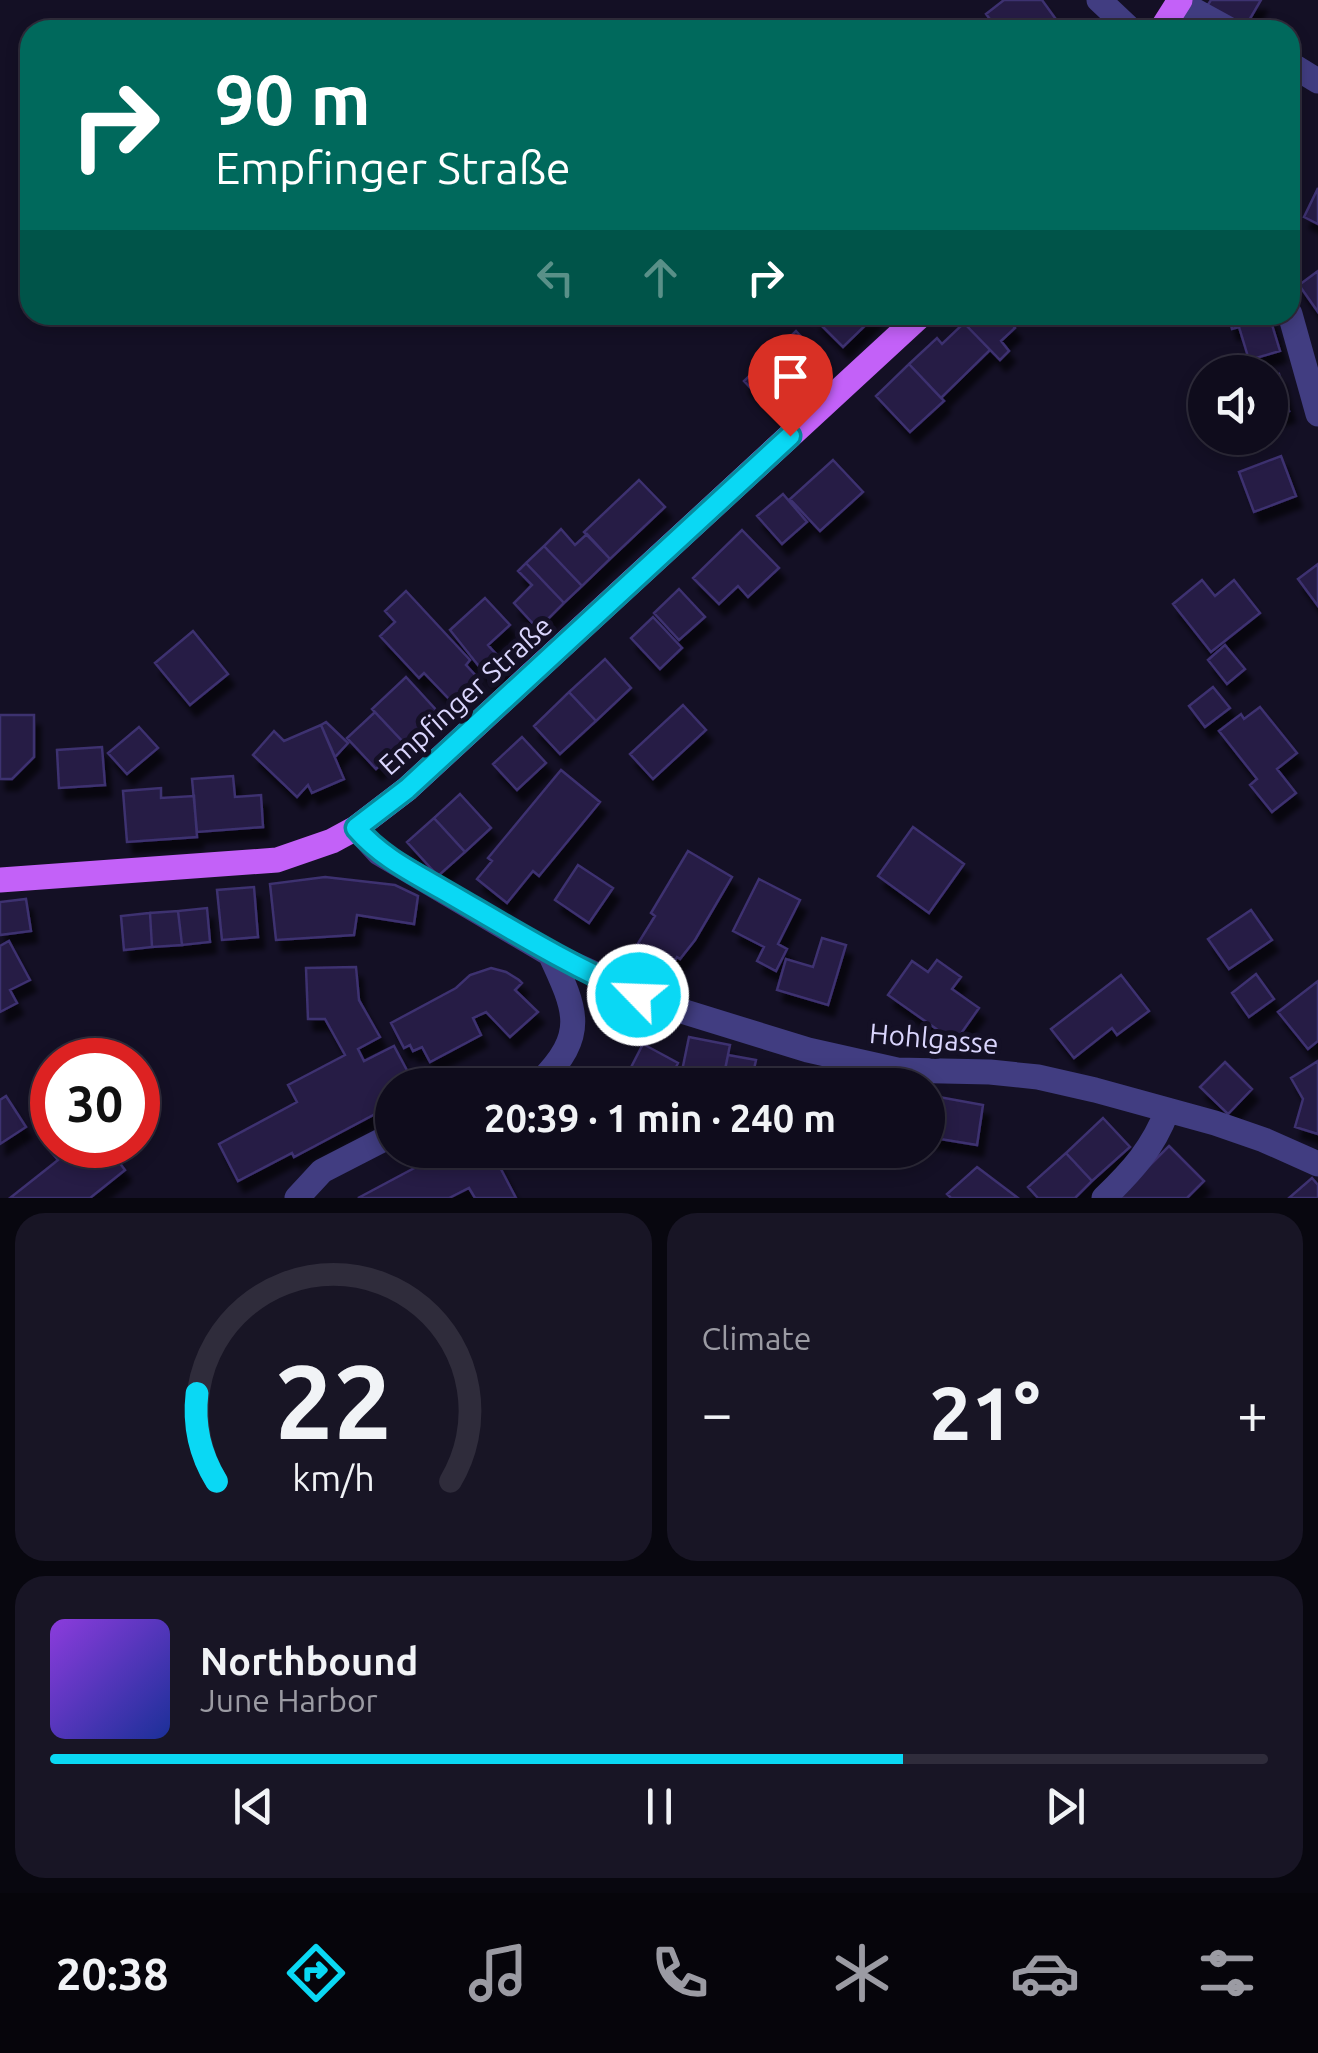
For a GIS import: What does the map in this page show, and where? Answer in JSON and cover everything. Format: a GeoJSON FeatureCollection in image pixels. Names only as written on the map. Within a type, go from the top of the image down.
{"type":"FeatureCollection","features":[{"type":"Feature","properties":{"kind":"main road","name":"Empfinger Straße"},"geometry":{"type":"LineString","coordinates":[[0,880],[246,864],[308,851],[356,828],[407,789],[911,325]]}},
{"type":"Feature","properties":{"kind":"street"},"geometry":{"type":"LineString","coordinates":[[1099,0],[1121,20]]}},
{"type":"Feature","properties":{"kind":"street"},"geometry":{"type":"LineString","coordinates":[[1180,1],[1213,20]]}},
{"type":"Feature","properties":{"kind":"street"},"geometry":{"type":"LineString","coordinates":[[1293,325],[1318,414]]}},
{"type":"Feature","properties":{"kind":"street","name":"Hohlgasse"},"geometry":{"type":"LineString","coordinates":[[356,828],[380,853],[550,954],[672,1008],[808,1050],[897,1070],[990,1072],[1038,1078],[1264,1140],[1318,1164]]}},
{"type":"Feature","properties":{"kind":"street"},"geometry":{"type":"LineString","coordinates":[[550,954],[576,1017],[572,1041],[554,1068]]}},
{"type":"Feature","properties":{"kind":"street"},"geometry":{"type":"LineString","coordinates":[[1104,1198],[1140,1162],[1157,1138],[1167,1111]]}},
{"type":"Feature","properties":{"kind":"street"},"geometry":{"type":"LineString","coordinates":[[297,1198],[322,1171],[375,1144]]}},
{"type":"Feature","properties":{"kind":"building"},"geometry":{"type":"Polygon","coordinates":[[[1004,0],[1042,0],[1055,18],[990,20],[986,14],[1004,0]]]}},
{"type":"Feature","properties":{"kind":"building"},"geometry":{"type":"Polygon","coordinates":[[[1211,0],[1261,0],[1249,20],[1230,20],[1207,6],[1211,0]]]}},
{"type":"Feature","properties":{"kind":"building"},"geometry":{"type":"Polygon","coordinates":[[[1318,188],[1318,224],[1304,217],[1318,188]]]}},
{"type":"Feature","properties":{"kind":"building"},"geometry":{"type":"Polygon","coordinates":[[[1318,271],[1318,312],[1300,286],[1318,271]]]}},
{"type":"Feature","properties":{"kind":"building"},"geometry":{"type":"Polygon","coordinates":[[[821,325],[866,325],[843,347],[821,325]]]}},
{"type":"Feature","properties":{"kind":"building"},"geometry":{"type":"Polygon","coordinates":[[[966,325],[1012,325],[1015,328],[1001,341],[1009,351],[1000,360],[966,325]]]}},
{"type":"Feature","properties":{"kind":"building"},"geometry":{"type":"Polygon","coordinates":[[[966,325],[990,350],[941,398],[909,364],[937,338],[942,344],[966,325]]]}},
{"type":"Feature","properties":{"kind":"building"},"geometry":{"type":"Polygon","coordinates":[[[1231,325],[1272,325],[1280,351],[1247,355],[1239,327],[1232,329],[1231,325]]]}},
{"type":"Feature","properties":{"kind":"building"},"geometry":{"type":"Polygon","coordinates":[[[796,331],[818,355],[795,376],[803,385],[774,413],[744,381],[796,331]]]}},
{"type":"Feature","properties":{"kind":"building"},"geometry":{"type":"Polygon","coordinates":[[[909,364],[944,401],[910,432],[876,396],[909,364]]]}},
{"type":"Feature","properties":{"kind":"building"},"geometry":{"type":"Polygon","coordinates":[[[1281,456],[1296,496],[1254,512],[1239,472],[1281,456]]]}},
{"type":"Feature","properties":{"kind":"building"},"geometry":{"type":"Polygon","coordinates":[[[833,460],[863,492],[820,531],[790,499],[833,460]]]}},
{"type":"Feature","properties":{"kind":"building"},"geometry":{"type":"Polygon","coordinates":[[[639,480],[665,507],[610,559],[584,532],[639,480]]]}},
{"type":"Feature","properties":{"kind":"building"},"geometry":{"type":"Polygon","coordinates":[[[783,494],[807,522],[782,544],[757,516],[783,494]]]}},
{"type":"Feature","properties":{"kind":"building"},"geometry":{"type":"Polygon","coordinates":[[[561,529],[575,545],[587,534],[610,559],[582,586],[544,546],[561,529]]]}},
{"type":"Feature","properties":{"kind":"building"},"geometry":{"type":"Polygon","coordinates":[[[742,530],[779,568],[748,597],[738,586],[719,604],[693,578],[742,530]]]}},
{"type":"Feature","properties":{"kind":"building"},"geometry":{"type":"Polygon","coordinates":[[[544,546],[582,586],[564,603],[526,563],[544,546]]]}},
{"type":"Feature","properties":{"kind":"building"},"geometry":{"type":"Polygon","coordinates":[[[526,563],[564,603],[538,629],[514,603],[532,585],[518,571],[526,563]]]}},
{"type":"Feature","properties":{"kind":"building"},"geometry":{"type":"Polygon","coordinates":[[[1318,564],[1318,606],[1298,579],[1318,564]]]}},
{"type":"Feature","properties":{"kind":"building"},"geometry":{"type":"Polygon","coordinates":[[[1202,580],[1215,596],[1234,580],[1260,613],[1211,652],[1173,604],[1202,580]]]}},
{"type":"Feature","properties":{"kind":"building"},"geometry":{"type":"Polygon","coordinates":[[[679,589],[705,617],[679,640],[654,613],[679,589]]]}},
{"type":"Feature","properties":{"kind":"building"},"geometry":{"type":"Polygon","coordinates":[[[406,591],[470,660],[466,665],[477,677],[451,701],[424,673],[419,678],[380,636],[395,622],[385,611],[406,591]]]}},
{"type":"Feature","properties":{"kind":"building"},"geometry":{"type":"Polygon","coordinates":[[[485,598],[510,625],[488,645],[505,664],[489,679],[450,630],[485,598]]]}},
{"type":"Feature","properties":{"kind":"building"},"geometry":{"type":"Polygon","coordinates":[[[653,617],[682,648],[660,669],[631,638],[653,617]]]}},
{"type":"Feature","properties":{"kind":"building"},"geometry":{"type":"Polygon","coordinates":[[[193,631],[228,674],[190,705],[155,663],[193,631]]]}},
{"type":"Feature","properties":{"kind":"building"},"geometry":{"type":"Polygon","coordinates":[[[1225,645],[1245,669],[1227,684],[1208,660],[1225,645]]]}},
{"type":"Feature","properties":{"kind":"building"},"geometry":{"type":"Polygon","coordinates":[[[605,659],[631,688],[596,721],[569,692],[605,659]]]}},
{"type":"Feature","properties":{"kind":"building"},"geometry":{"type":"Polygon","coordinates":[[[406,677],[438,712],[404,743],[372,709],[406,677]]]}},
{"type":"Feature","properties":{"kind":"building"},"geometry":{"type":"Polygon","coordinates":[[[1213,687],[1230,708],[1205,727],[1189,706],[1213,687]]]}},
{"type":"Feature","properties":{"kind":"building"},"geometry":{"type":"Polygon","coordinates":[[[569,692],[596,721],[560,754],[534,726],[569,692]]]}},
{"type":"Feature","properties":{"kind":"building"},"geometry":{"type":"Polygon","coordinates":[[[683,705],[706,730],[653,779],[630,754],[683,705]]]}},
{"type":"Feature","properties":{"kind":"building"},"geometry":{"type":"Polygon","coordinates":[[[1260,707],[1297,753],[1277,769],[1296,793],[1272,812],[1250,785],[1257,779],[1219,731],[1241,714],[1244,719],[1260,707]]]}},
{"type":"Feature","properties":{"kind":"building"},"geometry":{"type":"Polygon","coordinates":[[[375,712],[404,743],[376,769],[347,738],[375,712]]]}},
{"type":"Feature","properties":{"kind":"building"},"geometry":{"type":"Polygon","coordinates":[[[0,715],[34,715],[34,757],[12,779],[0,779],[0,715]]]}},
{"type":"Feature","properties":{"kind":"building"},"geometry":{"type":"Polygon","coordinates":[[[326,722],[348,743],[335,757],[321,725],[326,722]]]}},
{"type":"Feature","properties":{"kind":"building"},"geometry":{"type":"Polygon","coordinates":[[[321,725],[344,779],[312,793],[308,785],[297,797],[253,755],[274,731],[284,741],[321,725]]]}},
{"type":"Feature","properties":{"kind":"building"},"geometry":{"type":"Polygon","coordinates":[[[139,727],[158,748],[127,774],[108,753],[139,727]]]}},
{"type":"Feature","properties":{"kind":"building"},"geometry":{"type":"Polygon","coordinates":[[[522,737],[546,763],[517,790],[493,764],[522,737]]]}},
{"type":"Feature","properties":{"kind":"building"},"geometry":{"type":"Polygon","coordinates":[[[102,747],[105,785],[59,788],[57,750],[102,747]]]}},
{"type":"Feature","properties":{"kind":"building"},"geometry":{"type":"Polygon","coordinates":[[[561,770],[600,802],[539,876],[533,871],[507,903],[477,879],[492,861],[488,858],[561,770]]]}},
{"type":"Feature","properties":{"kind":"building"},"geometry":{"type":"Polygon","coordinates":[[[233,776],[235,797],[261,795],[263,827],[197,832],[192,779],[233,776]]]}},
{"type":"Feature","properties":{"kind":"building"},"geometry":{"type":"Polygon","coordinates":[[[161,788],[161,798],[194,796],[197,837],[127,842],[123,791],[161,788]]]}},
{"type":"Feature","properties":{"kind":"building"},"geometry":{"type":"Polygon","coordinates":[[[460,794],[491,828],[465,852],[434,818],[460,794]]]}},
{"type":"Feature","properties":{"kind":"building"},"geometry":{"type":"Polygon","coordinates":[[[434,818],[465,852],[438,876],[407,842],[434,818]]]}},
{"type":"Feature","properties":{"kind":"building"},"geometry":{"type":"Polygon","coordinates":[[[913,827],[964,864],[929,913],[878,876],[913,827]]]}},
{"type":"Feature","properties":{"kind":"building"},"geometry":{"type":"Polygon","coordinates":[[[688,851],[732,877],[695,940],[680,959],[677,957],[667,974],[632,953],[688,851]]]}},
{"type":"Feature","properties":{"kind":"building"},"geometry":{"type":"Polygon","coordinates":[[[578,865],[613,888],[589,923],[555,900],[578,865]]]}},
{"type":"Feature","properties":{"kind":"building"},"geometry":{"type":"Polygon","coordinates":[[[325,877],[395,885],[418,896],[414,924],[357,915],[354,935],[276,940],[270,884],[325,877]]]}},
{"type":"Feature","properties":{"kind":"building"},"geometry":{"type":"Polygon","coordinates":[[[759,879],[800,900],[778,944],[787,949],[776,971],[757,961],[764,947],[733,931],[759,879]]]}},
{"type":"Feature","properties":{"kind":"building"},"geometry":{"type":"Polygon","coordinates":[[[254,887],[258,937],[222,940],[217,890],[254,887]]]}},
{"type":"Feature","properties":{"kind":"building"},"geometry":{"type":"Polygon","coordinates":[[[26,899],[31,931],[0,935],[0,902],[26,899]]]}},
{"type":"Feature","properties":{"kind":"building"},"geometry":{"type":"Polygon","coordinates":[[[207,908],[210,942],[182,945],[178,911],[207,908]]]}},
{"type":"Feature","properties":{"kind":"building"},"geometry":{"type":"Polygon","coordinates":[[[1251,910],[1272,940],[1229,969],[1208,939],[1251,910]]]}},
{"type":"Feature","properties":{"kind":"building"},"geometry":{"type":"Polygon","coordinates":[[[178,911],[182,945],[152,947],[150,913],[178,911]]]}},
{"type":"Feature","properties":{"kind":"building"},"geometry":{"type":"Polygon","coordinates":[[[150,913],[152,947],[124,950],[121,916],[150,913]]]}},
{"type":"Feature","properties":{"kind":"building"},"geometry":{"type":"Polygon","coordinates":[[[822,938],[846,945],[828,1005],[777,990],[786,959],[813,967],[822,938]]]}},
{"type":"Feature","properties":{"kind":"building"},"geometry":{"type":"Polygon","coordinates":[[[9,941],[30,980],[10,990],[17,1003],[0,1012],[0,946],[9,941]]]}},
{"type":"Feature","properties":{"kind":"building"},"geometry":{"type":"Polygon","coordinates":[[[937,960],[961,977],[952,989],[979,1008],[955,1042],[888,995],[912,961],[928,972],[937,960]]]}},
{"type":"Feature","properties":{"kind":"building"},"geometry":{"type":"Polygon","coordinates":[[[356,967],[359,1000],[380,1037],[358,1049],[364,1061],[394,1046],[406,1068],[375,1068],[375,1114],[294,1157],[292,1153],[238,1181],[219,1144],[297,1102],[288,1085],[345,1055],[325,1019],[308,1019],[306,968],[356,967]]]}},
{"type":"Feature","properties":{"kind":"building"},"geometry":{"type":"Polygon","coordinates":[[[491,968],[519,980],[522,983],[515,990],[538,1012],[510,1037],[486,1012],[473,1018],[481,1035],[430,1062],[422,1047],[413,1051],[410,1045],[404,1048],[391,1023],[456,988],[470,975],[491,968]]]}},
{"type":"Feature","properties":{"kind":"building"},"geometry":{"type":"Polygon","coordinates":[[[1256,974],[1274,999],[1249,1017],[1232,993],[1256,974]]]}},
{"type":"Feature","properties":{"kind":"building"},"geometry":{"type":"Polygon","coordinates":[[[1121,975],[1149,1011],[1117,1035],[1112,1028],[1074,1058],[1051,1029],[1121,975]]]}},
{"type":"Feature","properties":{"kind":"building"},"geometry":{"type":"Polygon","coordinates":[[[1318,981],[1318,1041],[1308,1049],[1278,1012],[1318,981]]]}},
{"type":"Feature","properties":{"kind":"building"},"geometry":{"type":"Polygon","coordinates":[[[689,1037],[730,1045],[725,1068],[683,1068],[689,1037]]]}},
{"type":"Feature","properties":{"kind":"building"},"geometry":{"type":"Polygon","coordinates":[[[643,1044],[678,1063],[676,1068],[631,1068],[643,1044]]]}},
{"type":"Feature","properties":{"kind":"building"},"geometry":{"type":"Polygon","coordinates":[[[728,1055],[756,1060],[754,1068],[725,1068],[728,1055]]]}},
{"type":"Feature","properties":{"kind":"building"},"geometry":{"type":"Polygon","coordinates":[[[1318,1061],[1318,1134],[1295,1127],[1303,1099],[1291,1078],[1318,1061]]]}},
{"type":"Feature","properties":{"kind":"building"},"geometry":{"type":"Polygon","coordinates":[[[1225,1062],[1252,1089],[1228,1114],[1200,1087],[1225,1062]]]}},
{"type":"Feature","properties":{"kind":"building"},"geometry":{"type":"Polygon","coordinates":[[[6,1096],[26,1127],[0,1144],[0,1100],[6,1096]]]}},
{"type":"Feature","properties":{"kind":"building"},"geometry":{"type":"Polygon","coordinates":[[[945,1098],[983,1105],[977,1145],[945,1140],[945,1098]]]}},
{"type":"Feature","properties":{"kind":"building"},"geometry":{"type":"Polygon","coordinates":[[[1103,1118],[1130,1147],[1092,1181],[1066,1153],[1103,1118]]]}},
{"type":"Feature","properties":{"kind":"building"},"geometry":{"type":"Polygon","coordinates":[[[1169,1146],[1204,1181],[1187,1198],[1117,1198],[1169,1146]]]}},
{"type":"Feature","properties":{"kind":"building"},"geometry":{"type":"Polygon","coordinates":[[[1066,1153],[1092,1181],[1075,1198],[1038,1198],[1028,1187],[1066,1153]]]}},
{"type":"Feature","properties":{"kind":"building"},"geometry":{"type":"Polygon","coordinates":[[[977,1167],[1018,1198],[951,1198],[947,1194],[977,1167]]]}},
{"type":"Feature","properties":{"kind":"building"},"geometry":{"type":"Polygon","coordinates":[[[48,1168],[125,1170],[90,1198],[10,1198],[48,1168]]]}},
{"type":"Feature","properties":{"kind":"building"},"geometry":{"type":"Polygon","coordinates":[[[414,1168],[500,1168],[516,1198],[475,1198],[469,1188],[449,1198],[358,1198],[414,1168]]]}},
{"type":"Feature","properties":{"kind":"building"},"geometry":{"type":"Polygon","coordinates":[[[1312,1178],[1318,1185],[1318,1198],[1289,1198],[1312,1178]]]}},
{"type":"Feature","properties":{"kind":"route"},"geometry":{"type":"LineString","coordinates":[[638,995],[550,954],[414,874],[380,853],[356,828],[407,789],[790,436]]}}]}
